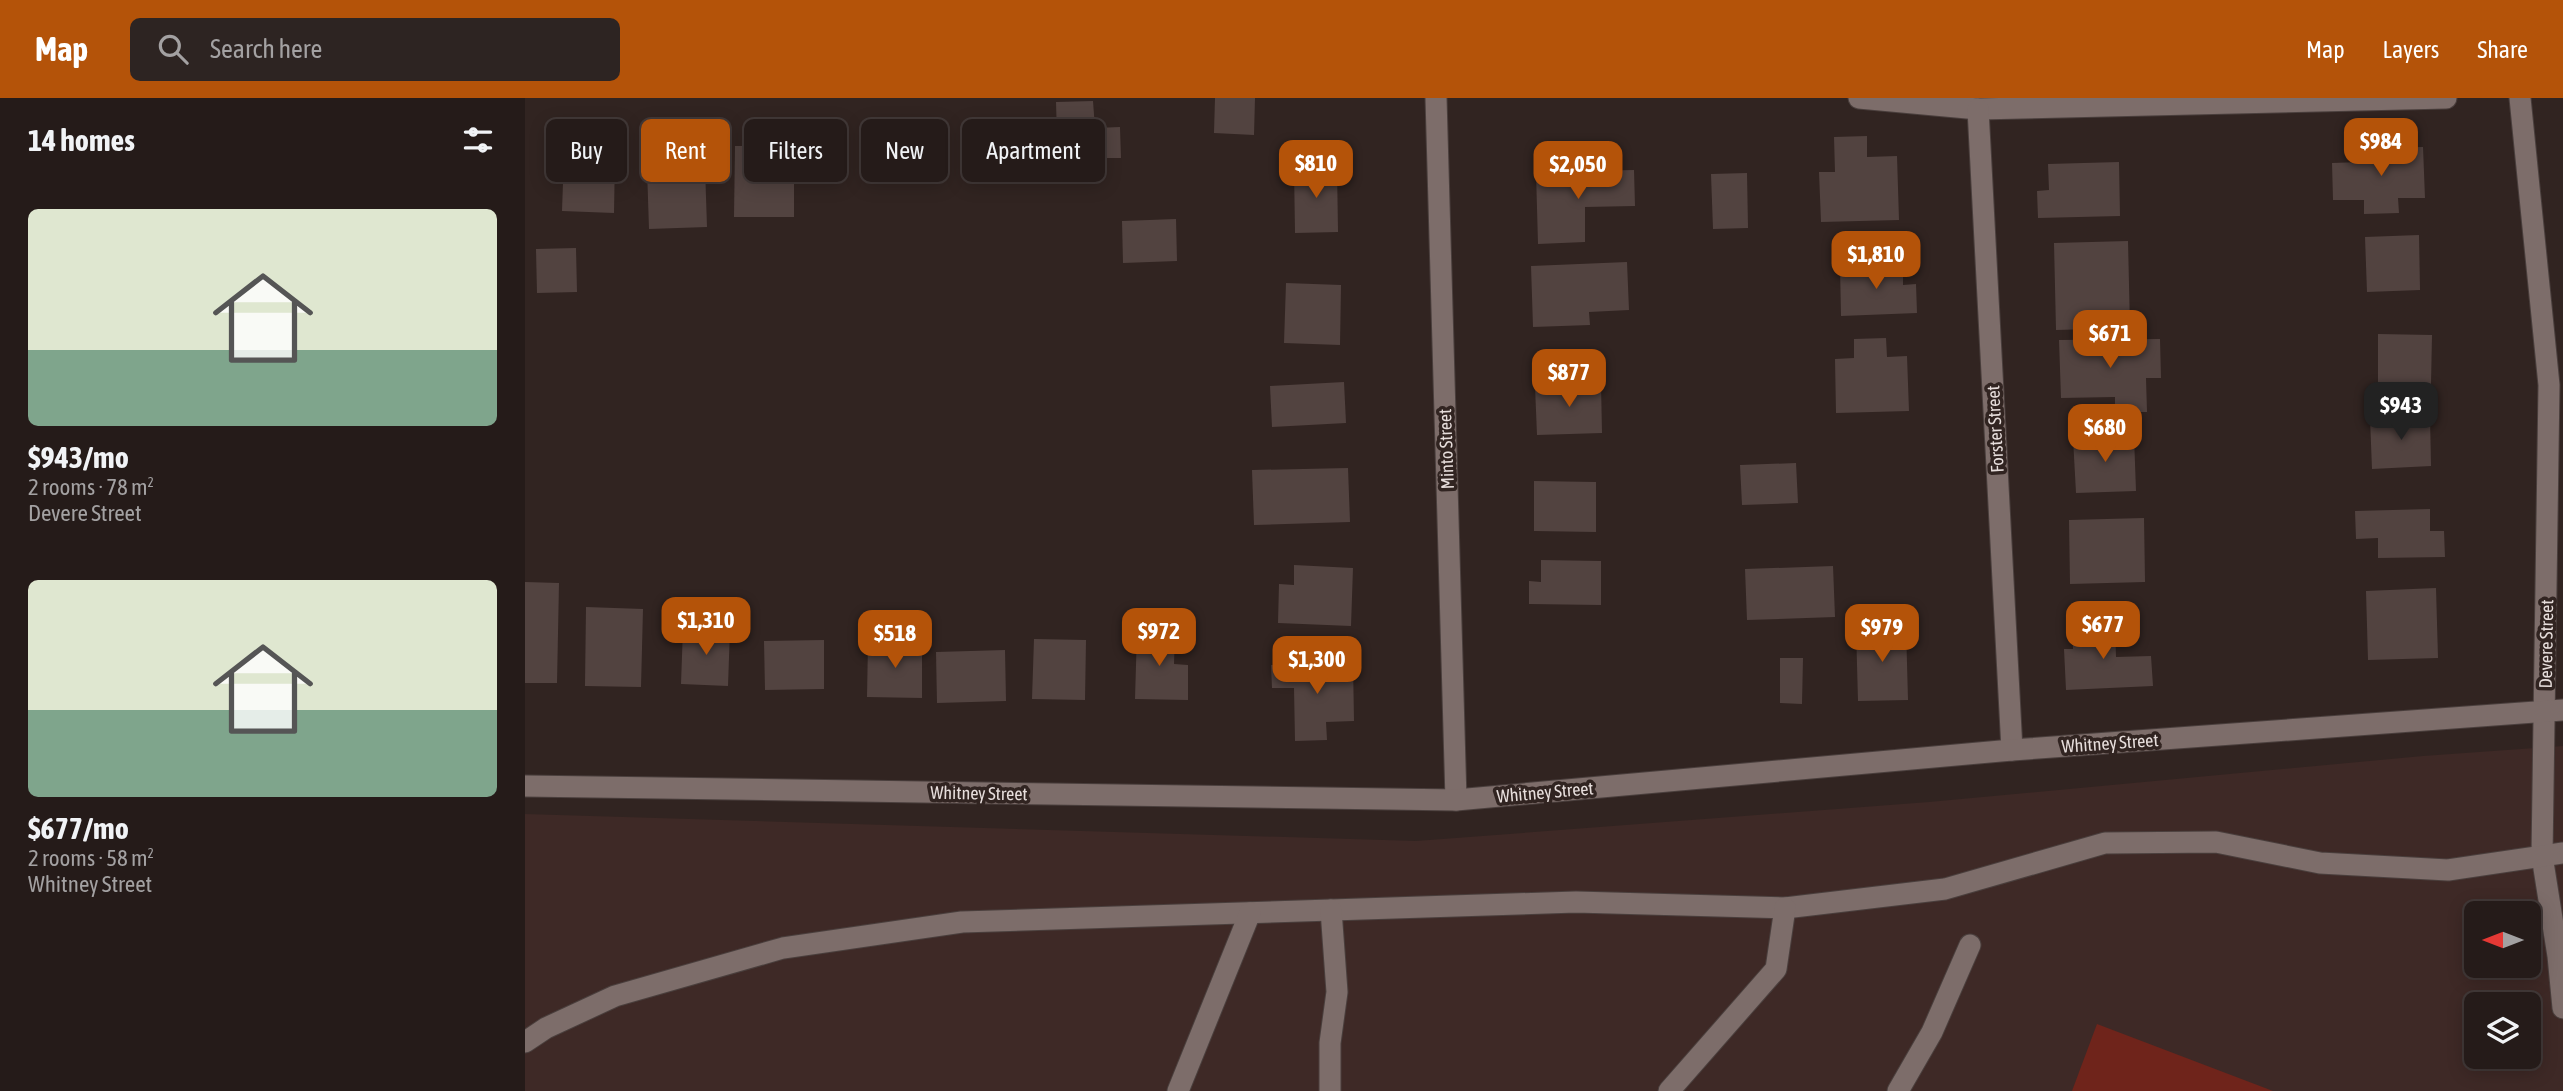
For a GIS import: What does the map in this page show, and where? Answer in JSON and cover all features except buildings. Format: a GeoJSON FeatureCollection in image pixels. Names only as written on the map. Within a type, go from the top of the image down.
{"type":"FeatureCollection","features":[{"type":"Feature","properties":{"kind":"street","name":"Minto Street"},"geometry":{"type":"LineString","coordinates":[[1436,98],[1456,800]]}},
{"type":"Feature","properties":{"kind":"street"},"geometry":{"type":"LineString","coordinates":[[1859,98],[1978,109],[2446,98]]}},
{"type":"Feature","properties":{"kind":"street","name":"Devere Street"},"geometry":{"type":"LineString","coordinates":[[2520,98],[2549,385],[2554,711],[2553,854],[2563,1008]]}},
{"type":"Feature","properties":{"kind":"street","name":"Forster Street"},"geometry":{"type":"LineString","coordinates":[[1978,109],[2012,750]]}},
{"type":"Feature","properties":{"kind":"street","name":"Whitney Street"},"geometry":{"type":"LineString","coordinates":[[525,786],[1456,800],[2012,750],[2554,711]]}},
{"type":"Feature","properties":{"kind":"street"},"geometry":{"type":"LineString","coordinates":[[525,1042],[546,1028],[615,996],[783,948],[963,922],[1576,902],[1785,908],[1945,889],[2105,843],[2216,842],[2320,863],[2448,870],[2553,854]]}},
{"type":"Feature","properties":{"kind":"street"},"geometry":{"type":"LineString","coordinates":[[1669,1091],[1776,969],[1785,908]]}},
{"type":"Feature","properties":{"kind":"street"},"geometry":{"type":"LineString","coordinates":[[1330,1091],[1330,1043],[1337,992],[1331,910]]}},
{"type":"Feature","properties":{"kind":"street"},"geometry":{"type":"LineString","coordinates":[[1178,1091],[1249,913]]}},
{"type":"Feature","properties":{"kind":"street"},"geometry":{"type":"LineString","coordinates":[[1898,1091],[1932,1032],[1970,945]]}},
{"type":"Feature","properties":{"kind":"shaded area"},"geometry":{"type":"Polygon","coordinates":[[[2563,746],[2563,1091],[525,1091],[525,814],[1416,841],[1929,802],[2423,756],[2563,746]]]}},
{"type":"Feature","properties":{"kind":"shaded area"},"geometry":{"type":"Polygon","coordinates":[[[2097,1024],[2273,1091],[2072,1091],[2097,1024]]]}}]}
